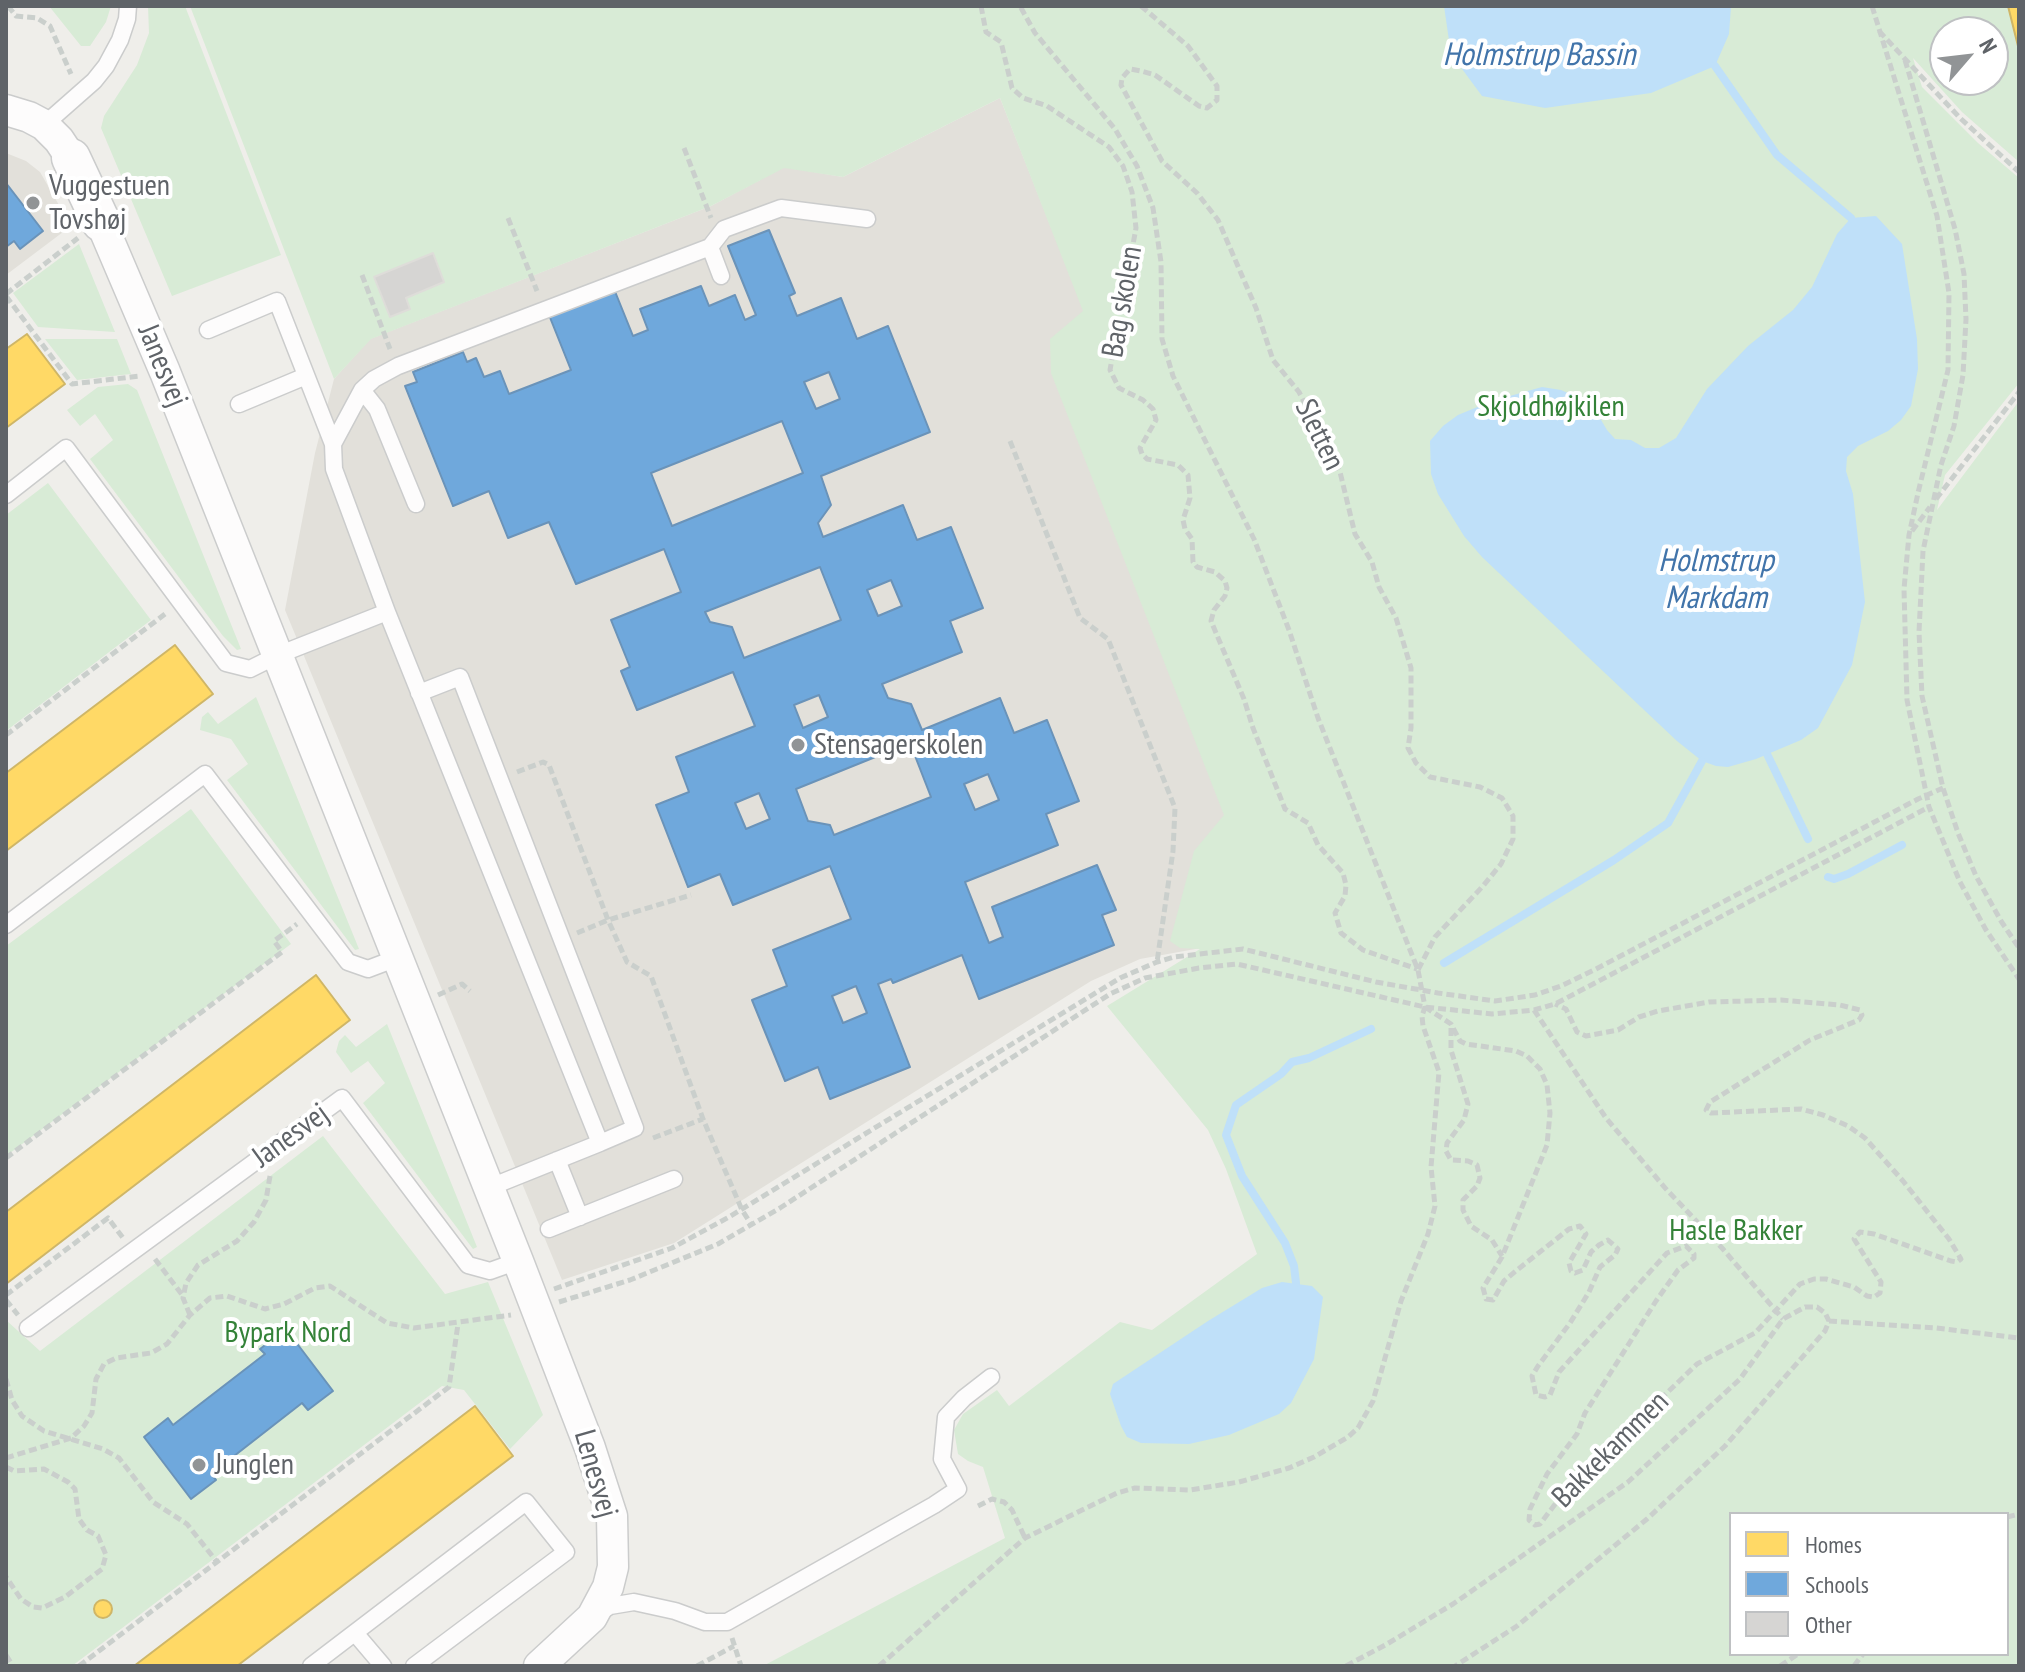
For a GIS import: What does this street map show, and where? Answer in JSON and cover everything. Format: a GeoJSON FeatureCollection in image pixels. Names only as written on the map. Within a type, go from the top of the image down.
{"type":"FeatureCollection","features":[{"type":"Feature","properties":{"kind":"street","name":"Janesvej"},"geometry":{"type":"LineString","coordinates":[[6,110],[44,125],[59,140],[71,158],[101,222],[165,372],[534,1303]]}},
{"type":"Feature","properties":{"kind":"street","name":"Lenesvej"},"geometry":{"type":"LineString","coordinates":[[534,1303],[590,1448],[612,1516],[613,1567],[608,1587],[592,1617],[539,1666]]}},
{"type":"Feature","properties":{"kind":"lane"},"geometry":{"type":"LineString","coordinates":[[44,125],[106,66],[120,40],[128,6]]}},
{"type":"Feature","properties":{"kind":"lane"},"geometry":{"type":"LineString","coordinates":[[333,444],[362,390],[396,367],[710,247],[724,229],[781,208],[867,219]]}},
{"type":"Feature","properties":{"kind":"lane"},"geometry":{"type":"LineString","coordinates":[[710,247],[721,276]]}},
{"type":"Feature","properties":{"kind":"lane"},"geometry":{"type":"LineString","coordinates":[[208,330],[277,301],[333,444],[334,469],[387,612],[600,1143]]}},
{"type":"Feature","properties":{"kind":"lane"},"geometry":{"type":"LineString","coordinates":[[239,404],[306,376]]}},
{"type":"Feature","properties":{"kind":"lane"},"geometry":{"type":"LineString","coordinates":[[362,390],[377,409],[416,504]]}},
{"type":"Feature","properties":{"kind":"lane"},"geometry":{"type":"LineString","coordinates":[[6,495],[66,448],[226,663],[250,669],[387,612]]}},
{"type":"Feature","properties":{"kind":"lane"},"geometry":{"type":"LineString","coordinates":[[419,693],[460,677],[635,1128],[488,1188]]}},
{"type":"Feature","properties":{"kind":"lane"},"geometry":{"type":"LineString","coordinates":[[6,925],[205,774],[348,962],[368,969],[397,958]]}},
{"type":"Feature","properties":{"kind":"lane","name":"Janesvej"},"geometry":{"type":"LineString","coordinates":[[28,1328],[342,1098],[468,1265],[490,1271],[518,1261]]}},
{"type":"Feature","properties":{"kind":"lane"},"geometry":{"type":"LineString","coordinates":[[557,1160],[580,1217]]}},
{"type":"Feature","properties":{"kind":"lane"},"geometry":{"type":"LineString","coordinates":[[549,1229],[674,1179]]}},
{"type":"Feature","properties":{"kind":"lane"},"geometry":{"type":"LineString","coordinates":[[592,1617],[610,1606],[634,1602],[675,1611],[705,1622],[727,1622],[934,1505],[958,1489],[942,1459],[946,1417],[991,1377]]}},
{"type":"Feature","properties":{"kind":"lane"},"geometry":{"type":"LineString","coordinates":[[311,1666],[526,1502],[566,1552],[414,1666]]}},
{"type":"Feature","properties":{"kind":"lane"},"geometry":{"type":"LineString","coordinates":[[355,1633],[383,1666]]}},
{"type":"Feature","properties":{"kind":"path"},"geometry":{"type":"LineString","coordinates":[[8,6],[16,16],[37,18],[50,26],[65,64],[81,92]]}},
{"type":"Feature","properties":{"kind":"path","name":"Bag skolen"},"geometry":{"type":"LineString","coordinates":[[981,6],[986,32],[1001,42],[1012,88],[1023,98],[1047,106],[1109,147],[1123,166],[1132,192],[1136,228],[1110,370],[1119,388],[1143,400],[1153,409],[1156,420],[1140,448],[1142,454],[1147,459],[1178,465],[1188,475],[1190,498],[1183,520],[1192,539],[1193,562],[1197,567],[1215,572],[1225,581],[1227,588],[1211,621],[1285,809],[1308,823],[1318,845],[1343,873],[1345,896],[1335,913],[1341,933],[1363,950],[1418,970]]}},
{"type":"Feature","properties":{"kind":"path"},"geometry":{"type":"LineString","coordinates":[[879,1666],[1025,1538],[1117,1493],[1135,1488],[1190,1490],[1239,1482],[1289,1468],[1337,1445],[1358,1428],[1373,1401],[1401,1301],[1428,1234],[1435,1206],[1431,1167],[1439,1072],[1423,1026],[1425,1007],[1418,970],[1318,718],[1254,539],[1173,376],[1162,339],[1161,262],[1153,208],[1137,166],[1115,129],[1035,33],[1020,6]]}},
{"type":"Feature","properties":{"kind":"path","name":"Sletten"},"geometry":{"type":"LineString","coordinates":[[1141,6],[1188,46],[1217,86],[1217,100],[1207,108],[1199,106],[1155,75],[1130,69],[1122,78],[1121,85],[1162,161],[1197,193],[1218,220],[1256,308],[1273,360],[1299,392],[1340,472],[1355,534],[1372,562],[1379,587],[1396,618],[1411,668],[1408,748],[1416,763],[1430,777],[1480,787],[1502,798],[1513,816],[1513,839],[1501,864],[1435,937],[1418,970]]}},
{"type":"Feature","properties":{"kind":"path"},"geometry":{"type":"LineString","coordinates":[[1872,6],[1937,216],[1949,293],[1948,370],[1909,535],[1904,589],[1907,700],[1929,807],[1960,882],[1986,930],[2019,979]]}},
{"type":"Feature","properties":{"kind":"path"},"geometry":{"type":"LineString","coordinates":[[1877,29],[1960,118],[2019,172]]}},
{"type":"Feature","properties":{"kind":"path"},"geometry":{"type":"LineString","coordinates":[[1905,60],[1955,229],[1964,274],[1966,319],[1963,375],[1954,426],[1923,551],[1919,632],[1922,696],[1943,788],[1976,876],[2019,948]]}},
{"type":"Feature","properties":{"kind":"path"},"geometry":{"type":"LineString","coordinates":[[684,148],[712,222]]}},
{"type":"Feature","properties":{"kind":"path"},"geometry":{"type":"LineString","coordinates":[[508,218],[537,291],[551,285]]}},
{"type":"Feature","properties":{"kind":"path"},"geometry":{"type":"LineString","coordinates":[[101,222],[7,299],[72,384],[165,372]]}},
{"type":"Feature","properties":{"kind":"path"},"geometry":{"type":"LineString","coordinates":[[362,275],[396,367]]}},
{"type":"Feature","properties":{"kind":"path"},"geometry":{"type":"LineString","coordinates":[[390,349],[404,343]]}},
{"type":"Feature","properties":{"kind":"path"},"geometry":{"type":"LineString","coordinates":[[1909,535],[2019,392]]}},
{"type":"Feature","properties":{"kind":"path"},"geometry":{"type":"LineString","coordinates":[[1010,441],[1080,618],[1108,639],[1175,808],[1173,851],[1157,962]]}},
{"type":"Feature","properties":{"kind":"path"},"geometry":{"type":"LineString","coordinates":[[6,735],[160,618]]}},
{"type":"Feature","properties":{"kind":"path"},"geometry":{"type":"LineString","coordinates":[[500,779],[543,762],[549,765],[608,920],[627,962],[651,976],[703,1119],[751,1224]]}},
{"type":"Feature","properties":{"kind":"path"},"geometry":{"type":"LineString","coordinates":[[534,1303],[672,1248],[742,1210],[1069,1007],[1120,978],[1157,962],[1174,957],[1243,949],[1376,982],[1422,990],[1495,1001],[1535,995],[1561,986],[1943,788]]}},
{"type":"Feature","properties":{"kind":"path"},"geometry":{"type":"LineString","coordinates":[[6,1458],[71,1438],[92,1413],[96,1379],[104,1364],[116,1358],[151,1353],[167,1344],[190,1315],[210,1298],[227,1296],[265,1309],[284,1304],[315,1288],[330,1286],[387,1323],[414,1328],[458,1324],[674,1263],[718,1244],[1110,994],[1145,978],[1237,964],[1425,1007],[1492,1014],[1534,1010],[1555,1004],[1929,807]]}},
{"type":"Feature","properties":{"kind":"path"},"geometry":{"type":"LineString","coordinates":[[562,939],[608,920],[691,895]]}},
{"type":"Feature","properties":{"kind":"path"},"geometry":{"type":"LineString","coordinates":[[6,1158],[282,952],[274,941],[311,913]]}},
{"type":"Feature","properties":{"kind":"path","name":"Bakkekammen"},"geometry":{"type":"LineString","coordinates":[[1502,1257],[1483,1288],[1483,1294],[1490,1300],[1497,1297],[1504,1281],[1569,1229],[1580,1226],[1586,1234],[1569,1263],[1575,1273],[1583,1270],[1591,1252],[1599,1245],[1611,1241],[1618,1249],[1600,1267],[1589,1292],[1532,1376],[1536,1395],[1545,1397],[1550,1395],[1559,1372],[1667,1253],[1686,1246],[1694,1254],[1694,1258],[1678,1270],[1656,1301],[1585,1413],[1577,1434],[1547,1474],[1530,1509],[1529,1520],[1535,1525],[1540,1524],[1597,1460],[1697,1364],[1755,1333],[1800,1284],[1814,1279],[1854,1287],[1867,1296],[1874,1297],[1880,1293],[1881,1282],[1854,1239],[1860,1232],[1951,1261],[1961,1259],[1903,1181],[1865,1138],[1848,1126],[1801,1109],[1711,1113],[1706,1110],[1717,1097],[1810,1040],[1859,1020],[1861,1012],[1855,1008],[1781,1000],[1709,1002],[1658,1011],[1639,1017],[1618,1030],[1586,1036],[1577,1032],[1566,1009],[1555,1004]]}},
{"type":"Feature","properties":{"kind":"path"},"geometry":{"type":"LineString","coordinates":[[1425,1007],[1451,1024],[1460,1041],[1466,1044],[1516,1051],[1527,1056],[1540,1069],[1547,1085],[1550,1113],[1547,1145],[1502,1257]]}},
{"type":"Feature","properties":{"kind":"path"},"geometry":{"type":"LineString","coordinates":[[1534,1010],[1606,1118],[1783,1319]]}},
{"type":"Feature","properties":{"kind":"path"},"geometry":{"type":"LineString","coordinates":[[1451,1024],[1451,1050],[1468,1104],[1464,1120],[1447,1143],[1446,1151],[1451,1160],[1474,1162],[1479,1168],[1477,1186],[1463,1200],[1464,1216],[1471,1226],[1492,1240],[1502,1257]]}},
{"type":"Feature","properties":{"kind":"path"},"geometry":{"type":"LineString","coordinates":[[184,1296],[186,1283],[198,1265],[237,1241],[254,1222],[271,1183],[270,1151]]}},
{"type":"Feature","properties":{"kind":"path"},"geometry":{"type":"LineString","coordinates":[[6,1295],[108,1218],[133,1251]]}},
{"type":"Feature","properties":{"kind":"path"},"geometry":{"type":"LineString","coordinates":[[155,1260],[184,1296],[190,1315]]}},
{"type":"Feature","properties":{"kind":"path"},"geometry":{"type":"LineString","coordinates":[[1346,1666],[1453,1604],[1628,1482],[1730,1389],[1756,1360],[1783,1319],[1805,1307],[1817,1307],[1825,1313],[1829,1321],[1825,1331],[1725,1446],[1647,1519],[1517,1626],[1455,1666]]}},
{"type":"Feature","properties":{"kind":"path"},"geometry":{"type":"LineString","coordinates":[[1829,1321],[1936,1328],[2019,1338]]}},
{"type":"Feature","properties":{"kind":"path"},"geometry":{"type":"LineString","coordinates":[[79,1666],[449,1387],[458,1324]]}},
{"type":"Feature","properties":{"kind":"path"},"geometry":{"type":"LineString","coordinates":[[6,1379],[9,1400],[22,1416],[44,1431],[71,1438],[119,1458],[153,1502],[187,1524],[217,1562]]}},
{"type":"Feature","properties":{"kind":"path"},"geometry":{"type":"LineString","coordinates":[[6,1467],[14,1471],[44,1469],[68,1482],[75,1489],[79,1519],[87,1530],[98,1536],[106,1555],[102,1569],[65,1597],[42,1608],[33,1607],[21,1599],[6,1577]]}},
{"type":"Feature","properties":{"kind":"path"},"geometry":{"type":"LineString","coordinates":[[978,1506],[992,1499],[1004,1502],[1012,1510],[1025,1538]]}},
{"type":"Feature","properties":{"kind":"path"},"geometry":{"type":"LineString","coordinates":[[697,1666],[734,1646]]}},
{"type":"Feature","properties":{"kind":"path"},"geometry":{"type":"LineString","coordinates":[[6,1655],[13,1666]]}},
{"type":"Feature","properties":{"kind":"shaded area","name":"Stensagerskolen"},"geometry":{"type":"Polygon","coordinates":[[[1000,98],[1309,880],[1201,948],[1140,959],[1091,981],[674,1243],[562,1280],[285,610],[315,453],[334,379],[370,339],[711,206],[784,167],[843,177],[1000,98]]]}},
{"type":"Feature","properties":{"kind":"shaded area","name":"Vuggestuen Tovshøj"},"geometry":{"type":"Polygon","coordinates":[[[6,153],[26,161],[40,172],[71,226],[6,275],[6,153]]]}},
{"type":"Feature","properties":{"kind":"green space"},"geometry":{"type":"Polygon","coordinates":[[[49,6],[111,6],[106,22],[90,46],[81,46],[49,6]]]}},
{"type":"Feature","properties":{"kind":"green space"},"geometry":{"type":"Polygon","coordinates":[[[148,6],[185,6],[281,255],[172,296],[101,128],[104,116],[137,65],[149,33],[148,6]]]}},
{"type":"Feature","properties":{"kind":"green space"},"geometry":{"type":"Polygon","coordinates":[[[190,6],[2008,6],[2019,50],[2019,162],[1947,96],[2009,96],[2009,16],[1929,16],[1929,76],[1913,58],[1922,87],[1929,96],[2019,178],[2019,383],[1945,475],[1937,510],[2019,401],[2019,1666],[763,1666],[1005,1538],[983,1467],[958,1454],[954,1430],[963,1414],[997,1390],[1009,1406],[1120,1322],[1152,1330],[1257,1254],[1226,1169],[1208,1130],[1107,1006],[1200,949],[1180,948],[1170,941],[1194,851],[1224,815],[1051,373],[1050,339],[1083,311],[1000,98],[843,177],[784,168],[711,206],[371,339],[334,379],[190,6]]]}},
{"type":"Feature","properties":{"kind":"green space"},"geometry":{"type":"Polygon","coordinates":[[[79,244],[115,332],[38,327],[13,293],[79,244]]]}},
{"type":"Feature","properties":{"kind":"green space"},"geometry":{"type":"Polygon","coordinates":[[[45,339],[117,339],[131,374],[77,380],[45,339]]]}},
{"type":"Feature","properties":{"kind":"green space"},"geometry":{"type":"Polygon","coordinates":[[[128,384],[137,390],[241,649],[237,650],[223,636],[90,459],[113,440],[95,414],[80,426],[67,410],[98,387],[128,384]]]}},
{"type":"Feature","properties":{"kind":"green space"},"geometry":{"type":"Polygon","coordinates":[[[48,483],[151,620],[6,731],[6,515],[48,483]]]}},
{"type":"Feature","properties":{"kind":"green space"},"geometry":{"type":"Polygon","coordinates":[[[256,697],[359,949],[355,950],[227,780],[248,764],[231,739],[200,730],[202,717],[208,712],[218,724],[256,697]]]}},
{"type":"Feature","properties":{"kind":"green space"},"geometry":{"type":"Polygon","coordinates":[[[191,809],[291,944],[6,1156],[6,946],[191,809]]]}},
{"type":"Feature","properties":{"kind":"green space"},"geometry":{"type":"Polygon","coordinates":[[[387,1024],[477,1247],[473,1249],[363,1103],[385,1083],[368,1061],[351,1073],[336,1052],[339,1041],[345,1035],[356,1047],[387,1024]]]}},
{"type":"Feature","properties":{"kind":"green space","name":"Bypark Nord"},"geometry":{"type":"Polygon","coordinates":[[[323,1136],[445,1294],[488,1282],[543,1415],[510,1449],[464,1390],[442,1386],[72,1666],[6,1666],[6,1320],[40,1351],[323,1136]]]}},
{"type":"Feature","properties":{"kind":"water","name":"Holmstrup Bassin"},"geometry":{"type":"Polygon","coordinates":[[[1444,6],[1731,7],[1729,34],[1715,66],[1651,93],[1545,108],[1482,96],[1451,54],[1444,6]]]}},
{"type":"Feature","properties":{"kind":"water","name":"Holmstrup Markdam"},"geometry":{"type":"Polygon","coordinates":[[[1876,216],[1902,244],[1917,339],[1918,369],[1911,406],[1901,420],[1888,431],[1858,446],[1847,457],[1846,471],[1853,494],[1865,602],[1852,665],[1818,728],[1801,740],[1756,759],[1728,767],[1716,766],[1702,761],[1677,741],[1482,557],[1464,536],[1438,494],[1431,474],[1430,441],[1458,415],[1492,401],[1542,387],[1561,390],[1591,403],[1615,439],[1631,440],[1645,448],[1659,448],[1676,438],[1707,389],[1748,346],[1793,310],[1812,287],[1837,234],[1851,218],[1876,216]]]}},
{"type":"Feature","properties":{"kind":"water"},"geometry":{"type":"Polygon","coordinates":[[[1282,1282],[1312,1286],[1323,1297],[1314,1359],[1291,1403],[1279,1414],[1229,1435],[1189,1444],[1141,1443],[1127,1437],[1110,1394],[1113,1384],[1262,1288],[1282,1282]]]}},
{"type":"Feature","properties":{"kind":"building: Homes"},"geometry":{"type":"Polygon","coordinates":[[[2008,6],[2019,6],[2019,50],[2008,6]]]}},
{"type":"Feature","properties":{"kind":"building: Homes"},"geometry":{"type":"Polygon","coordinates":[[[27,334],[65,384],[6,428],[6,349],[27,334]]]}},
{"type":"Feature","properties":{"kind":"building: Homes"},"geometry":{"type":"Polygon","coordinates":[[[175,645],[213,694],[6,851],[6,773],[175,645]]]}},
{"type":"Feature","properties":{"kind":"building: Homes"},"geometry":{"type":"Polygon","coordinates":[[[316,975],[350,1020],[6,1284],[6,1212],[316,975]]]}},
{"type":"Feature","properties":{"kind":"building: Homes"},"geometry":{"type":"Polygon","coordinates":[[[475,1406],[513,1456],[237,1666],[134,1666],[475,1406]]]}},
{"type":"Feature","properties":{"kind":"building: Homes"},"geometry":{"type":"Polygon","coordinates":[[[103,1600],[112,1609],[103,1618],[94,1609],[103,1600]]]}},
{"type":"Feature","properties":{"kind":"building: Schools"},"geometry":{"type":"Polygon","coordinates":[[[6,183],[43,231],[20,249],[14,241],[6,247],[6,183]]]}},
{"type":"Feature","properties":{"kind":"building: Schools"},"geometry":{"type":"Polygon","coordinates":[[[769,230],[795,293],[789,296],[797,316],[841,298],[857,339],[888,326],[930,432],[821,476],[831,505],[818,523],[823,537],[903,505],[917,540],[951,527],[983,608],[950,621],[962,652],[882,684],[888,698],[911,704],[922,730],[1000,698],[1014,733],[1047,720],[1079,801],[1046,814],[1058,845],[965,882],[989,943],[1003,937],[992,907],[1097,865],[1116,910],[1102,915],[1114,945],[979,999],[962,955],[893,983],[891,979],[878,984],[910,1067],[830,1099],[818,1067],[785,1081],[752,1000],[787,986],[773,950],[851,919],[830,866],[733,905],[720,874],[688,887],[656,805],[689,792],[676,757],[755,726],[733,672],[637,710],[621,671],[630,667],[611,620],[681,592],[664,549],[576,584],[549,522],[508,538],[489,491],[453,506],[405,386],[417,382],[413,372],[463,352],[467,362],[476,358],[484,377],[500,371],[509,394],[571,370],[549,315],[614,289],[633,336],[648,330],[640,309],[701,286],[709,306],[735,295],[745,320],[756,315],[728,246],[769,230]],[[829,372],[804,382],[816,409],[840,399],[829,372]],[[782,421],[651,473],[672,526],[803,473],[782,421]],[[820,567],[705,612],[710,622],[732,627],[744,658],[841,620],[820,567]],[[891,580],[867,590],[878,616],[902,606],[891,580]],[[819,695],[794,705],[803,728],[828,717],[819,695]],[[910,743],[796,789],[808,821],[830,825],[834,835],[931,797],[910,743]],[[988,774],[964,784],[975,810],[999,800],[988,774]],[[759,793],[735,803],[746,829],[770,819],[759,793]],[[856,986],[832,996],[843,1023],[867,1013],[856,986]]]}},
{"type":"Feature","properties":{"kind":"building: Schools"},"geometry":{"type":"Polygon","coordinates":[[[286,1329],[333,1391],[308,1410],[302,1403],[211,1474],[216,1480],[191,1499],[144,1437],[168,1418],[173,1425],[265,1354],[260,1349],[286,1329]]]}},
{"type":"Feature","properties":{"kind":"building: Other"},"geometry":{"type":"Polygon","coordinates":[[[433,253],[444,282],[406,298],[410,309],[390,317],[374,277],[433,253]]]}},
{"type":"Feature","properties":{"kind":"waterway"},"geometry":{"type":"LineString","coordinates":[[1715,66],[1777,155],[1851,218]]}},
{"type":"Feature","properties":{"kind":"waterway"},"geometry":{"type":"LineString","coordinates":[[1767,754],[1808,839]]}},
{"type":"Feature","properties":{"kind":"waterway"},"geometry":{"type":"LineString","coordinates":[[1444,963],[1614,860],[1668,823],[1702,761]]}},
{"type":"Feature","properties":{"kind":"waterway"},"geometry":{"type":"LineString","coordinates":[[1828,877],[1834,879],[1848,874],[1902,845]]}},
{"type":"Feature","properties":{"kind":"waterway"},"geometry":{"type":"LineString","coordinates":[[1296,1283],[1294,1266],[1285,1243],[1242,1176],[1226,1135],[1236,1105],[1281,1074],[1292,1062],[1309,1058],[1371,1029]]}},
{"type":"Feature","properties":{"kind":"place","name":"Vuggestuen Tovshøj"},"geometry":{"type":"Point","coordinates":[33,203]}},
{"type":"Feature","properties":{"kind":"place","name":"Stensagerskolen"},"geometry":{"type":"Point","coordinates":[798,745]}},
{"type":"Feature","properties":{"kind":"place","name":"Junglen"},"geometry":{"type":"Point","coordinates":[199,1465]}},
{"type":"Feature","properties":{"kind":"park label","name":"Skjoldhøjkilen"},"geometry":{"type":"Point","coordinates":[1551,407]}},
{"type":"Feature","properties":{"kind":"park label","name":"Hasle Bakker"},"geometry":{"type":"Point","coordinates":[1736,1231]}}]}
